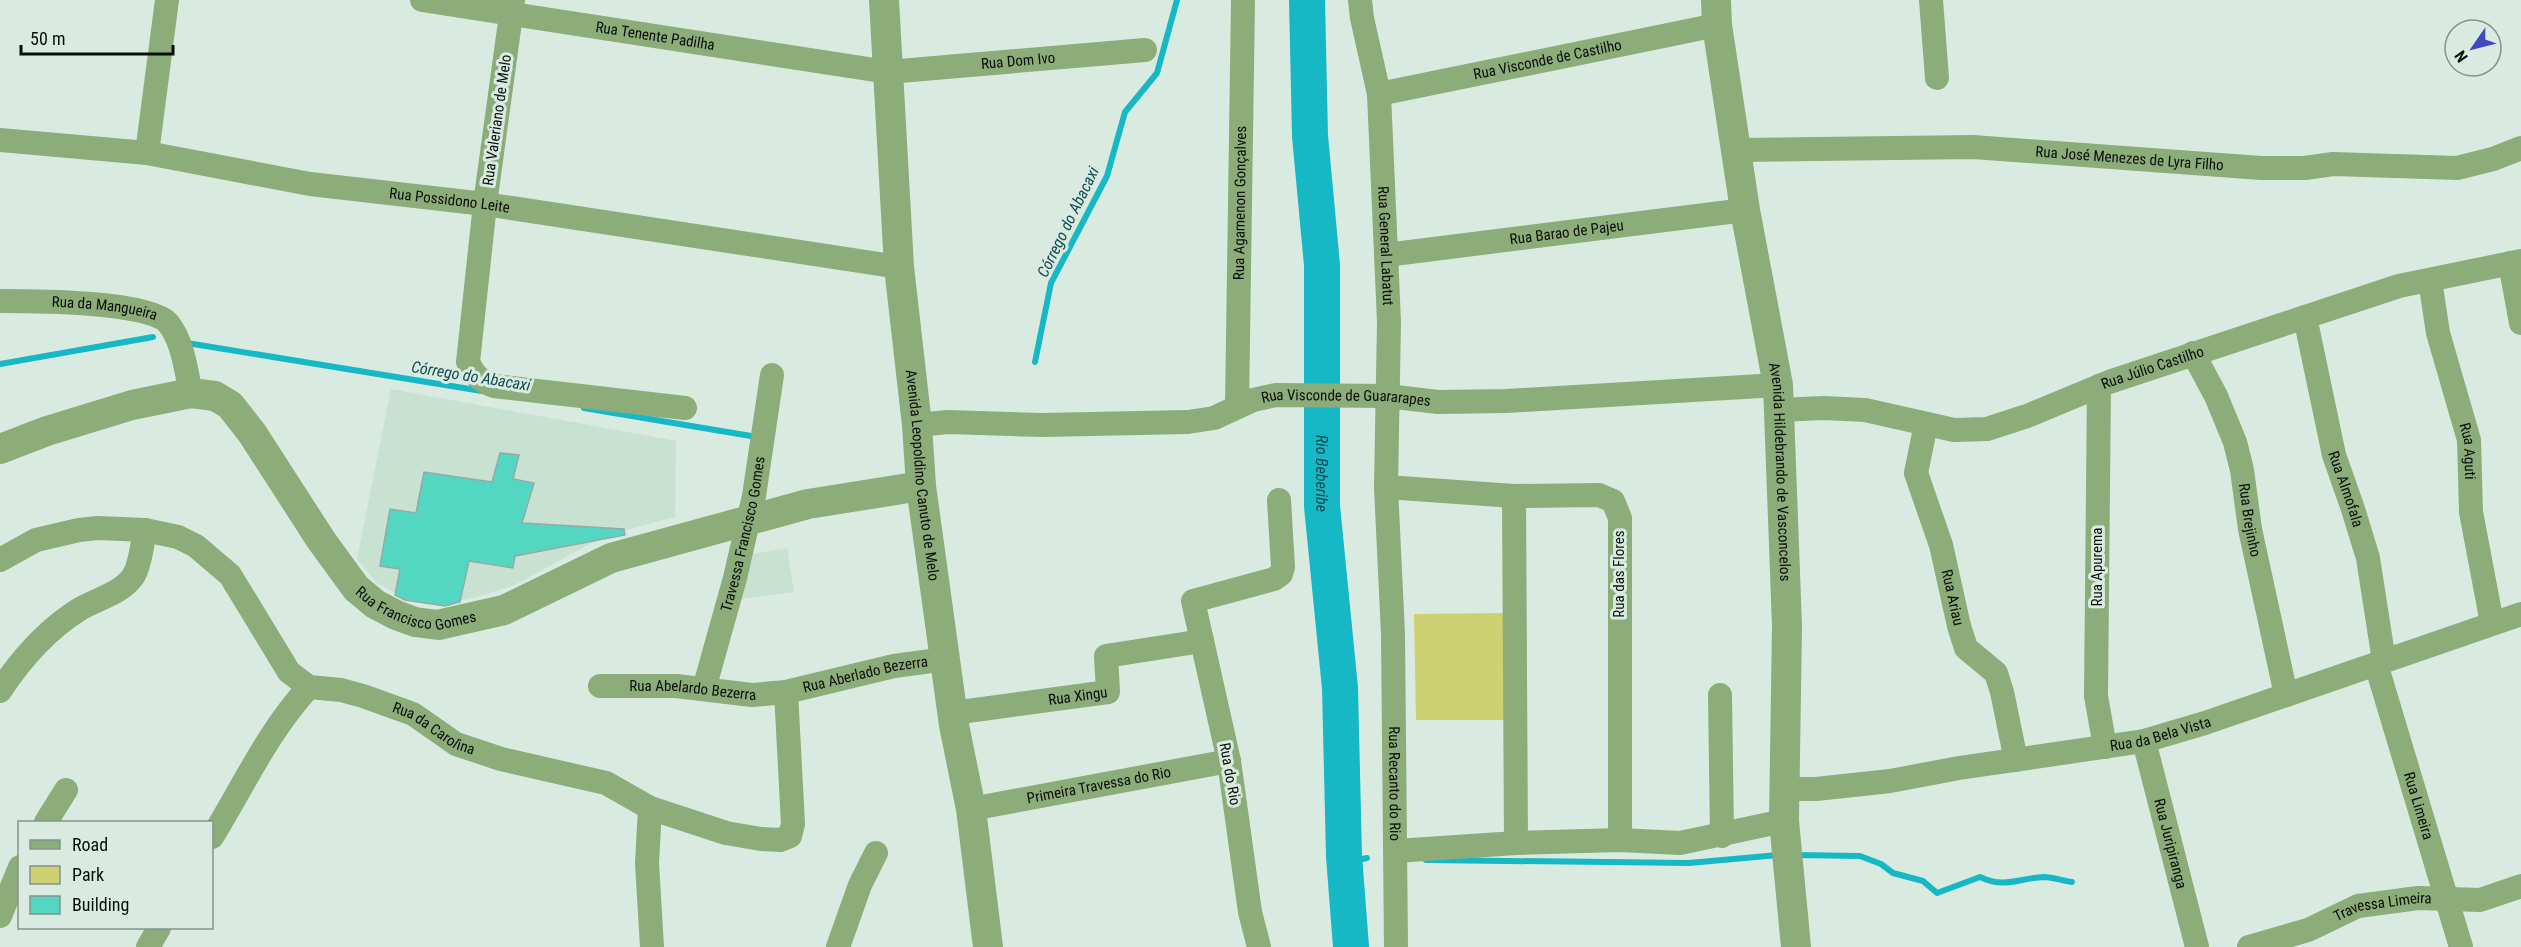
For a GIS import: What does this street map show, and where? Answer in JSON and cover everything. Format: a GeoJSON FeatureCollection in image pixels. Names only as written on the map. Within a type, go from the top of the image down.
{"type":"FeatureCollection","features":[{"type":"Feature","properties":{"kind":"street"},"geometry":{"type":"LineString","coordinates":[[147,153],[167,0]]}},
{"type":"Feature","properties":{"kind":"street","name":"Rua Tenente Padilha"},"geometry":{"type":"LineString","coordinates":[[422,0],[513,7],[888,72]]}},
{"type":"Feature","properties":{"kind":"street","name":"Avenida Leopoldino Canuto de Melo"},"geometry":{"type":"LineString","coordinates":[[884,0],[899,267],[917,425],[921,486],[953,713],[970,809],[988,947]]}},
{"type":"Feature","properties":{"kind":"street","name":"Rua Agamenon Gonçalves"},"geometry":{"type":"LineString","coordinates":[[1237,407],[1243,0]]}},
{"type":"Feature","properties":{"kind":"street","name":"Rua General Labatut"},"geometry":{"type":"LineString","coordinates":[[1360,0],[1379,94],[1389,322],[1387,396]]}},
{"type":"Feature","properties":{"kind":"street"},"geometry":{"type":"LineString","coordinates":[[1931,0],[1937,78]]}},
{"type":"Feature","properties":{"kind":"street","name":"Rua Valeriano de Melo"},"geometry":{"type":"LineString","coordinates":[[513,7],[485,204],[469,347],[468,362],[472,373],[482,382],[494,386],[685,408]]}},
{"type":"Feature","properties":{"kind":"street","name":"Rua Visconde de Castilho"},"geometry":{"type":"LineString","coordinates":[[1379,94],[1717,13]]}},
{"type":"Feature","properties":{"kind":"street","name":"Avenida Hildebrando de Vasconcelos"},"geometry":{"type":"LineString","coordinates":[[1717,13],[1745,210],[1779,397],[1787,626],[1784,789],[1786,844],[1796,947]]}},
{"type":"Feature","properties":{"kind":"street","name":"Rua Dom Ivo"},"geometry":{"type":"LineString","coordinates":[[888,72],[1145,50]]}},
{"type":"Feature","properties":{"kind":"street","name":"Rua Possidono Leite"},"geometry":{"type":"LineString","coordinates":[[0,140],[147,153],[310,184],[485,204],[899,267]]}},
{"type":"Feature","properties":{"kind":"street","name":"Rua José Menezes de Lyra Filho"},"geometry":{"type":"LineString","coordinates":[[1736,150],[1973,147],[2261,168],[2305,168],[2333,164],[2457,168],[2493,159],[2521,148]]}},
{"type":"Feature","properties":{"kind":"street","name":"Rua Barao de Pajeu"},"geometry":{"type":"LineString","coordinates":[[1386,255],[1745,210]]}},
{"type":"Feature","properties":{"kind":"street"},"geometry":{"type":"LineString","coordinates":[[2515,262],[2521,323]]}},
{"type":"Feature","properties":{"kind":"street","name":"Rua Júlio Castilho"},"geometry":{"type":"LineString","coordinates":[[1779,397],[1823,408],[1865,410],[1954,430],[1987,429],[2027,416],[2099,386],[2305,316],[2400,286],[2515,262]]}},
{"type":"Feature","properties":{"kind":"street","name":"Rua Aguti"},"geometry":{"type":"LineString","coordinates":[[2430,280],[2438,333],[2469,440],[2471,512],[2492,622]]}},
{"type":"Feature","properties":{"kind":"street","name":"Rua da Mangueira"},"geometry":{"type":"LineString","coordinates":[[0,301],[103,306],[155,314],[167,321],[176,335],[191,393]]}},
{"type":"Feature","properties":{"kind":"street","name":"Rua Almofala"},"geometry":{"type":"LineString","coordinates":[[2305,316],[2334,455],[2368,558],[2380,663]]}},
{"type":"Feature","properties":{"kind":"street","name":"Rua Brejinho"},"geometry":{"type":"LineString","coordinates":[[2193,353],[2216,396],[2235,442],[2242,470],[2252,540],[2286,695]]}},
{"type":"Feature","properties":{"kind":"street","name":"Travessa Francisco Gomes"},"geometry":{"type":"LineString","coordinates":[[704,689],[735,578],[757,482],[772,375]]}},
{"type":"Feature","properties":{"kind":"street","name":"Rua Apurema"},"geometry":{"type":"LineString","coordinates":[[2099,386],[2096,696],[2105,747]]}},
{"type":"Feature","properties":{"kind":"street","name":"Rua Francisco Gomes"},"geometry":{"type":"LineString","coordinates":[[0,449],[132,405],[191,393],[215,396],[230,405],[252,433],[321,540],[356,588],[375,604],[396,615],[415,622],[438,625],[504,610],[611,558],[808,504],[921,486]]}},
{"type":"Feature","properties":{"kind":"street","name":"Rua Visconde de Guararapes"},"geometry":{"type":"LineString","coordinates":[[917,425],[948,422],[1042,425],[1200,421],[1276,395],[1387,396],[1422,401],[1779,397]]}},
{"type":"Feature","properties":{"kind":"street","name":"Rua Recanto do Rio"},"geometry":{"type":"LineString","coordinates":[[1387,396],[1386,487],[1393,634],[1396,851],[1516,843],[1620,840],[1680,843],[1722,836],[1786,844]]}},
{"type":"Feature","properties":{"kind":"street","name":"Rua Ariau"},"geometry":{"type":"LineString","coordinates":[[1926,424],[1916,473],[1941,545],[1962,637],[1966,648],[1972,655],[1996,673],[2016,760]]}},
{"type":"Feature","properties":{"kind":"street","name":"Rua das Flores"},"geometry":{"type":"LineString","coordinates":[[1386,487],[1514,496],[1599,495],[1613,501],[1620,518],[1620,840]]}},
{"type":"Feature","properties":{"kind":"street"},"geometry":{"type":"LineString","coordinates":[[1514,496],[1516,843]]}},
{"type":"Feature","properties":{"kind":"street","name":"Rua do Rio"},"geometry":{"type":"LineString","coordinates":[[1259,947],[1250,912],[1229,761],[1193,601],[1274,579],[1281,574],[1283,567],[1279,500]]}},
{"type":"Feature","properties":{"kind":"street"},"geometry":{"type":"LineString","coordinates":[[0,560],[28,543],[57,534],[98,528],[145,530],[178,537],[196,546],[230,575],[290,672],[309,687],[273,735],[213,835]]}},
{"type":"Feature","properties":{"kind":"street"},"geometry":{"type":"LineString","coordinates":[[0,691],[17,665],[51,630],[80,609],[110,594],[134,574],[145,530]]}},
{"type":"Feature","properties":{"kind":"street","name":"Rua da Bela Vista"},"geometry":{"type":"LineString","coordinates":[[1784,789],[1816,789],[1890,781],[2144,741],[2521,614]]}},
{"type":"Feature","properties":{"kind":"street","name":"Rua Xingu"},"geometry":{"type":"LineString","coordinates":[[953,713],[1108,692],[1106,656],[1202,641]]}},
{"type":"Feature","properties":{"kind":"street","name":"Rua Aberlado Bezerra"},"geometry":{"type":"LineString","coordinates":[[786,692],[894,666],[946,659]]}},
{"type":"Feature","properties":{"kind":"street","name":"Rua Limeira"},"geometry":{"type":"LineString","coordinates":[[2380,663],[2461,947]]}},
{"type":"Feature","properties":{"kind":"street","name":"Rua Abelardo Bezerra"},"geometry":{"type":"LineString","coordinates":[[600,686],[676,686],[752,695],[786,692]]}},
{"type":"Feature","properties":{"kind":"street","name":"Rua da Carolina"},"geometry":{"type":"LineString","coordinates":[[309,687],[341,690],[363,696],[413,714],[456,744],[501,759],[606,783],[650,808],[726,833],[780,840],[790,836],[793,824],[792,770],[786,692]]}},
{"type":"Feature","properties":{"kind":"street"},"geometry":{"type":"LineString","coordinates":[[1720,695],[1722,836]]}},
{"type":"Feature","properties":{"kind":"street","name":"Rua Juripiranga"},"geometry":{"type":"LineString","coordinates":[[2144,741],[2197,947]]}},
{"type":"Feature","properties":{"kind":"street","name":"Primeira Travessa do Rio"},"geometry":{"type":"LineString","coordinates":[[970,809],[1229,761]]}},
{"type":"Feature","properties":{"kind":"street"},"geometry":{"type":"LineString","coordinates":[[47,821],[66,790]]}},
{"type":"Feature","properties":{"kind":"street"},"geometry":{"type":"LineString","coordinates":[[650,808],[647,863],[652,947]]}},
{"type":"Feature","properties":{"kind":"street"},"geometry":{"type":"LineString","coordinates":[[1395,947],[1396,851]]}},
{"type":"Feature","properties":{"kind":"street"},"geometry":{"type":"LineString","coordinates":[[838,947],[856,895],[876,853]]}},
{"type":"Feature","properties":{"kind":"street"},"geometry":{"type":"LineString","coordinates":[[0,916],[18,872]]}},
{"type":"Feature","properties":{"kind":"street","name":"Travessa Limeira"},"geometry":{"type":"LineString","coordinates":[[2249,947],[2308,930],[2358,906],[2418,898],[2480,900],[2521,886]]}},
{"type":"Feature","properties":{"kind":"street"},"geometry":{"type":"LineString","coordinates":[[148,947],[158,929]]}},
{"type":"Feature","properties":{"kind":"shaded area"},"geometry":{"type":"Polygon","coordinates":[[[391,389],[676,441],[675,517],[597,540],[515,585],[477,597],[439,605],[399,595],[377,583],[357,559],[391,389]]]}},
{"type":"Feature","properties":{"kind":"shaded area"},"geometry":{"type":"Polygon","coordinates":[[[787,548],[794,592],[735,600],[747,555],[787,548]]]}},
{"type":"Feature","properties":{"kind":"green space"},"geometry":{"type":"Polygon","coordinates":[[[1508,613],[1509,720],[1416,720],[1414,614],[1508,613]]]}},
{"type":"Feature","properties":{"kind":"building"},"geometry":{"type":"Polygon","coordinates":[[[500,453],[519,455],[513,479],[534,483],[522,523],[624,529],[625,535],[515,556],[513,568],[469,561],[460,602],[445,606],[405,600],[395,595],[400,569],[380,566],[390,509],[416,513],[424,472],[492,482],[500,453]]]}},
{"type":"Feature","properties":{"kind":"waterway","name":"Córrego do Abacaxi"},"geometry":{"type":"LineString","coordinates":[[1035,362],[1051,283],[1107,176],[1125,112],[1157,73],[1177,0]]}},
{"type":"Feature","properties":{"kind":"waterway","name":"Rio Beberibe"},"geometry":{"type":"LineString","coordinates":[[1307,0],[1310,136],[1322,265],[1322,506],[1340,688],[1344,856],[1351,947]]}},
{"type":"Feature","properties":{"kind":"waterway","name":"Córrego do Abacaxi"},"geometry":{"type":"LineString","coordinates":[[0,364],[153,337]]}},
{"type":"Feature","properties":{"kind":"waterway","name":"Córrego do Abacaxi"},"geometry":{"type":"LineString","coordinates":[[187,343],[482,391]]}},
{"type":"Feature","properties":{"kind":"waterway","name":"Córrego do Abacaxi"},"geometry":{"type":"LineString","coordinates":[[584,408],[751,436]]}},
{"type":"Feature","properties":{"kind":"waterway"},"geometry":{"type":"LineString","coordinates":[[1426,860],[1689,863],[1778,855]]}},
{"type":"Feature","properties":{"kind":"waterway"},"geometry":{"type":"LineString","coordinates":[[1795,855],[1860,856],[1881,864],[1893,873],[1923,881],[1937,893],[1980,877],[2005,883],[2044,877],[2072,882]]}},
{"type":"Feature","properties":{"kind":"waterway"},"geometry":{"type":"LineString","coordinates":[[1345,863],[1367,858]]}}]}
